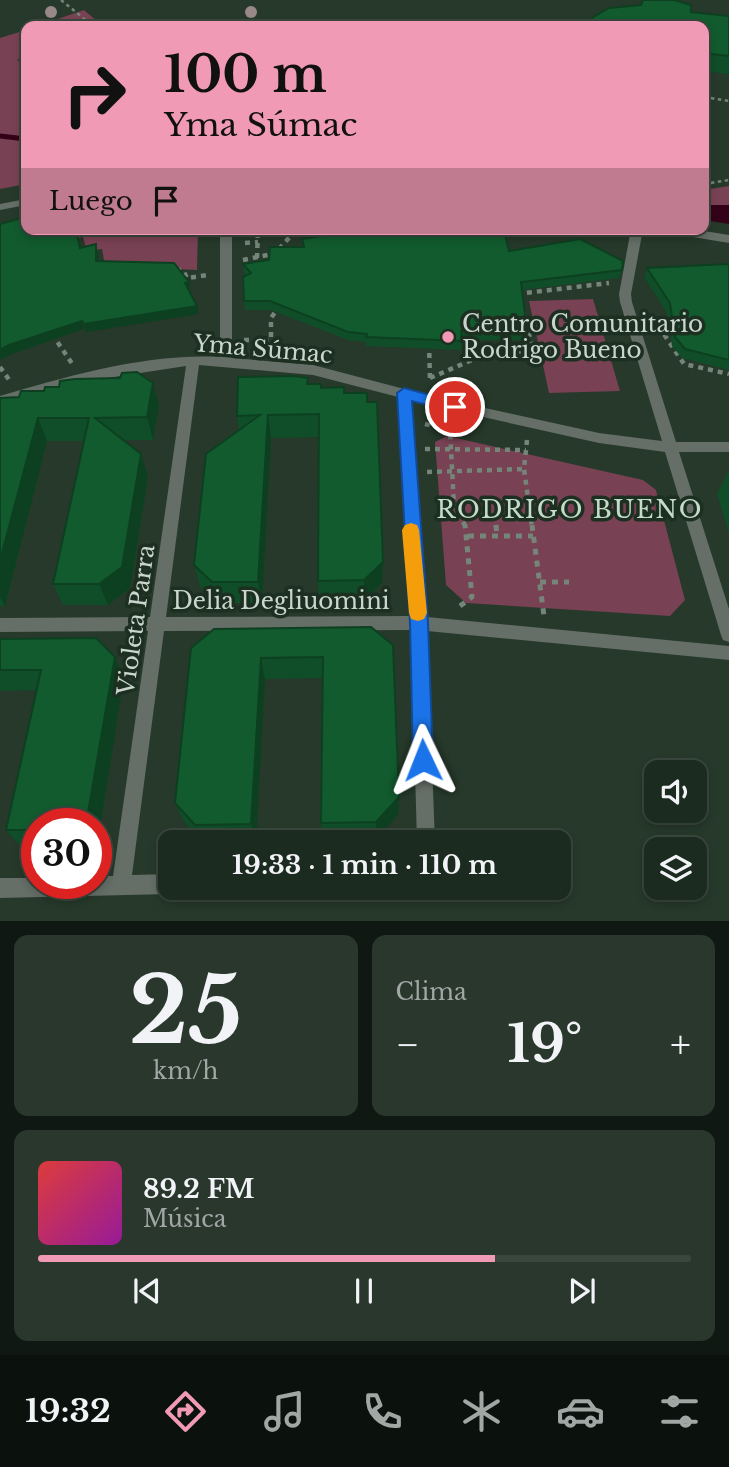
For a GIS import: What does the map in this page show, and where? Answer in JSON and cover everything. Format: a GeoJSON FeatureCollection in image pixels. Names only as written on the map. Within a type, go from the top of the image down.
{"type":"FeatureCollection","features":[{"type":"Feature","properties":{"kind":"street"},"geometry":{"type":"LineString","coordinates":[[0,207],[21,203]]}},
{"type":"Feature","properties":{"kind":"street"},"geometry":{"type":"LineString","coordinates":[[226,235],[226,362]]}},
{"type":"Feature","properties":{"kind":"street"},"geometry":{"type":"LineString","coordinates":[[636,235],[626,303],[729,635]]}},
{"type":"Feature","properties":{"kind":"street"},"geometry":{"type":"LineString","coordinates":[[705,235],[729,239]]}},
{"type":"Feature","properties":{"kind":"street","name":"Yma Súmac"},"geometry":{"type":"LineString","coordinates":[[0,401],[81,377],[193,360],[226,362],[313,370],[431,401],[599,438],[670,447],[729,447]]}},
{"type":"Feature","properties":{"kind":"street","name":"Violeta Parra"},"geometry":{"type":"LineString","coordinates":[[121,886],[159,624],[193,360]]}},
{"type":"Feature","properties":{"kind":"street"},"geometry":{"type":"LineString","coordinates":[[404,393],[407,472],[419,623],[426,830]]}},
{"type":"Feature","properties":{"kind":"street","name":"Delia Degliuomini"},"geometry":{"type":"LineString","coordinates":[[0,625],[419,623],[729,653]]}},
{"type":"Feature","properties":{"kind":"street"},"geometry":{"type":"LineString","coordinates":[[0,888],[158,884]]}},
{"type":"Feature","properties":{"kind":"path"},"geometry":{"type":"LineString","coordinates":[[61,0],[87,21]]}},
{"type":"Feature","properties":{"kind":"path"},"geometry":{"type":"LineString","coordinates":[[709,98],[729,101]]}},
{"type":"Feature","properties":{"kind":"path"},"geometry":{"type":"LineString","coordinates":[[709,183],[729,180]]}},
{"type":"Feature","properties":{"kind":"path"},"geometry":{"type":"LineString","coordinates":[[257,258],[258,235]]}},
{"type":"Feature","properties":{"kind":"path"},"geometry":{"type":"LineString","coordinates":[[279,253],[283,242],[291,235]]}},
{"type":"Feature","properties":{"kind":"path"},"geometry":{"type":"LineString","coordinates":[[319,235],[323,253]]}},
{"type":"Feature","properties":{"kind":"path"},"geometry":{"type":"LineString","coordinates":[[310,243],[320,240]]}},
{"type":"Feature","properties":{"kind":"path"},"geometry":{"type":"LineString","coordinates":[[169,269],[183,270],[187,278]]}},
{"type":"Feature","properties":{"kind":"path"},"geometry":{"type":"LineString","coordinates":[[430,378],[472,360],[533,349],[517,293],[628,280]]}},
{"type":"Feature","properties":{"kind":"path"},"geometry":{"type":"LineString","coordinates":[[225,340],[271,340],[271,318],[280,304]]}},
{"type":"Feature","properties":{"kind":"path"},"geometry":{"type":"LineString","coordinates":[[651,315],[684,364],[729,374]]}},
{"type":"Feature","properties":{"kind":"path"},"geometry":{"type":"LineString","coordinates":[[513,321],[526,321]]}},
{"type":"Feature","properties":{"kind":"path"},"geometry":{"type":"LineString","coordinates":[[49,331],[81,377]]}},
{"type":"Feature","properties":{"kind":"path"},"geometry":{"type":"LineString","coordinates":[[467,335],[472,360]]}},
{"type":"Feature","properties":{"kind":"path"},"geometry":{"type":"LineString","coordinates":[[428,337],[431,401]]}},
{"type":"Feature","properties":{"kind":"path"},"geometry":{"type":"LineString","coordinates":[[405,418],[450,430],[454,507],[467,527],[472,597],[460,605],[461,628]]}},
{"type":"Feature","properties":{"kind":"path"},"geometry":{"type":"LineString","coordinates":[[528,422],[524,469],[547,637]]}},
{"type":"Feature","properties":{"kind":"path"},"geometry":{"type":"LineString","coordinates":[[406,449],[526,450]]}},
{"type":"Feature","properties":{"kind":"path"},"geometry":{"type":"LineString","coordinates":[[407,472],[524,469]]}},
{"type":"Feature","properties":{"kind":"path"},"geometry":{"type":"LineString","coordinates":[[459,516],[530,515]]}},
{"type":"Feature","properties":{"kind":"path"},"geometry":{"type":"LineString","coordinates":[[495,516],[498,536]]}},
{"type":"Feature","properties":{"kind":"path"},"geometry":{"type":"LineString","coordinates":[[467,536],[533,536]]}},
{"type":"Feature","properties":{"kind":"path"},"geometry":{"type":"LineString","coordinates":[[540,582],[569,582]]}},
{"type":"Feature","properties":{"kind":"shaded area"},"geometry":{"type":"Polygon","coordinates":[[[84,10],[97,21],[52,21],[84,10]]]}},
{"type":"Feature","properties":{"kind":"shaded area"},"geometry":{"type":"Polygon","coordinates":[[[21,32],[21,57],[17,60],[21,62],[21,185],[0,189],[0,38],[21,32]]]}},
{"type":"Feature","properties":{"kind":"shaded area"},"geometry":{"type":"Polygon","coordinates":[[[729,186],[729,205],[709,206],[709,189],[729,186]]]}},
{"type":"Feature","properties":{"kind":"shaded area"},"geometry":{"type":"Polygon","coordinates":[[[709,205],[729,205],[729,224],[709,221],[709,205]]]}},
{"type":"Feature","properties":{"kind":"shaded area"},"geometry":{"type":"Polygon","coordinates":[[[73,235],[198,235],[197,270],[105,266],[102,249],[87,251],[83,237],[76,238],[73,235]]]}},
{"type":"Feature","properties":{"kind":"shaded area"},"geometry":{"type":"Polygon","coordinates":[[[593,299],[620,391],[549,393],[529,301],[593,299]]]}},
{"type":"Feature","properties":{"kind":"shaded area"},"geometry":{"type":"Polygon","coordinates":[[[447,436],[643,480],[656,490],[685,600],[670,616],[466,603],[446,585],[435,442],[447,436]]]}},
{"type":"Feature","properties":{"kind":"building"},"geometry":{"type":"Polygon","coordinates":[[[643,0],[674,0],[691,5],[691,12],[729,16],[729,56],[709,54],[709,21],[592,21],[592,18],[609,8],[641,5],[643,0]]]}},
{"type":"Feature","properties":{"kind":"building"},"geometry":{"type":"Polygon","coordinates":[[[21,218],[21,235],[77,235],[80,248],[96,244],[96,261],[174,263],[189,282],[185,283],[197,306],[84,324],[82,321],[0,350],[0,224],[21,218]]]}},
{"type":"Feature","properties":{"kind":"building"},"geometry":{"type":"Polygon","coordinates":[[[505,235],[509,251],[580,239],[623,261],[622,270],[521,282],[527,331],[461,331],[462,341],[366,337],[367,334],[348,332],[270,301],[244,301],[243,277],[251,273],[243,264],[269,260],[270,247],[304,247],[302,239],[323,236],[505,235]]]}},
{"type":"Feature","properties":{"kind":"building"},"geometry":{"type":"Polygon","coordinates":[[[729,264],[729,360],[685,349],[675,337],[670,303],[647,268],[729,264]]]}},
{"type":"Feature","properties":{"kind":"building"},"geometry":{"type":"Polygon","coordinates":[[[137,372],[153,383],[147,417],[95,418],[141,454],[122,567],[99,584],[53,584],[89,418],[38,418],[0,560],[0,398],[19,397],[21,391],[44,391],[45,387],[59,387],[60,381],[120,378],[122,373],[137,372]]]}},
{"type":"Feature","properties":{"kind":"building"},"geometry":{"type":"Polygon","coordinates":[[[238,377],[308,378],[307,384],[321,384],[321,388],[344,387],[344,393],[367,393],[367,402],[377,402],[383,562],[364,580],[318,581],[319,414],[268,415],[258,582],[212,582],[194,565],[206,454],[260,415],[237,416],[238,377]]]}},
{"type":"Feature","properties":{"kind":"building"},"geometry":{"type":"Polygon","coordinates":[[[371,627],[393,645],[399,797],[376,822],[321,823],[323,657],[261,658],[251,824],[195,825],[175,803],[191,648],[214,629],[371,627]]]}},
{"type":"Feature","properties":{"kind":"building"},"geometry":{"type":"Polygon","coordinates":[[[96,638],[115,657],[89,808],[21,808],[21,830],[6,830],[41,670],[0,670],[0,639],[96,638]]]}},
{"type":"Feature","properties":{"kind":"waterway"},"geometry":{"type":"LineString","coordinates":[[0,136],[21,138]]}},
{"type":"Feature","properties":{"kind":"slow traffic"},"geometry":{"type":"LineString","coordinates":[[411,530],[418,613]]}},
{"type":"Feature","properties":{"kind":"place","name":"Centro Comunitario Rodrigo Bueno"},"geometry":{"type":"Point","coordinates":[448,337]}},
{"type":"Feature","properties":{"kind":"district","name":"RODRIGO BUENO"},"geometry":{"type":"Point","coordinates":[570,510]}},
{"type":"Feature","properties":{"kind":"route"},"geometry":{"type":"LineString","coordinates":[[423,760],[419,623],[404,393],[455,407]]}}]}
